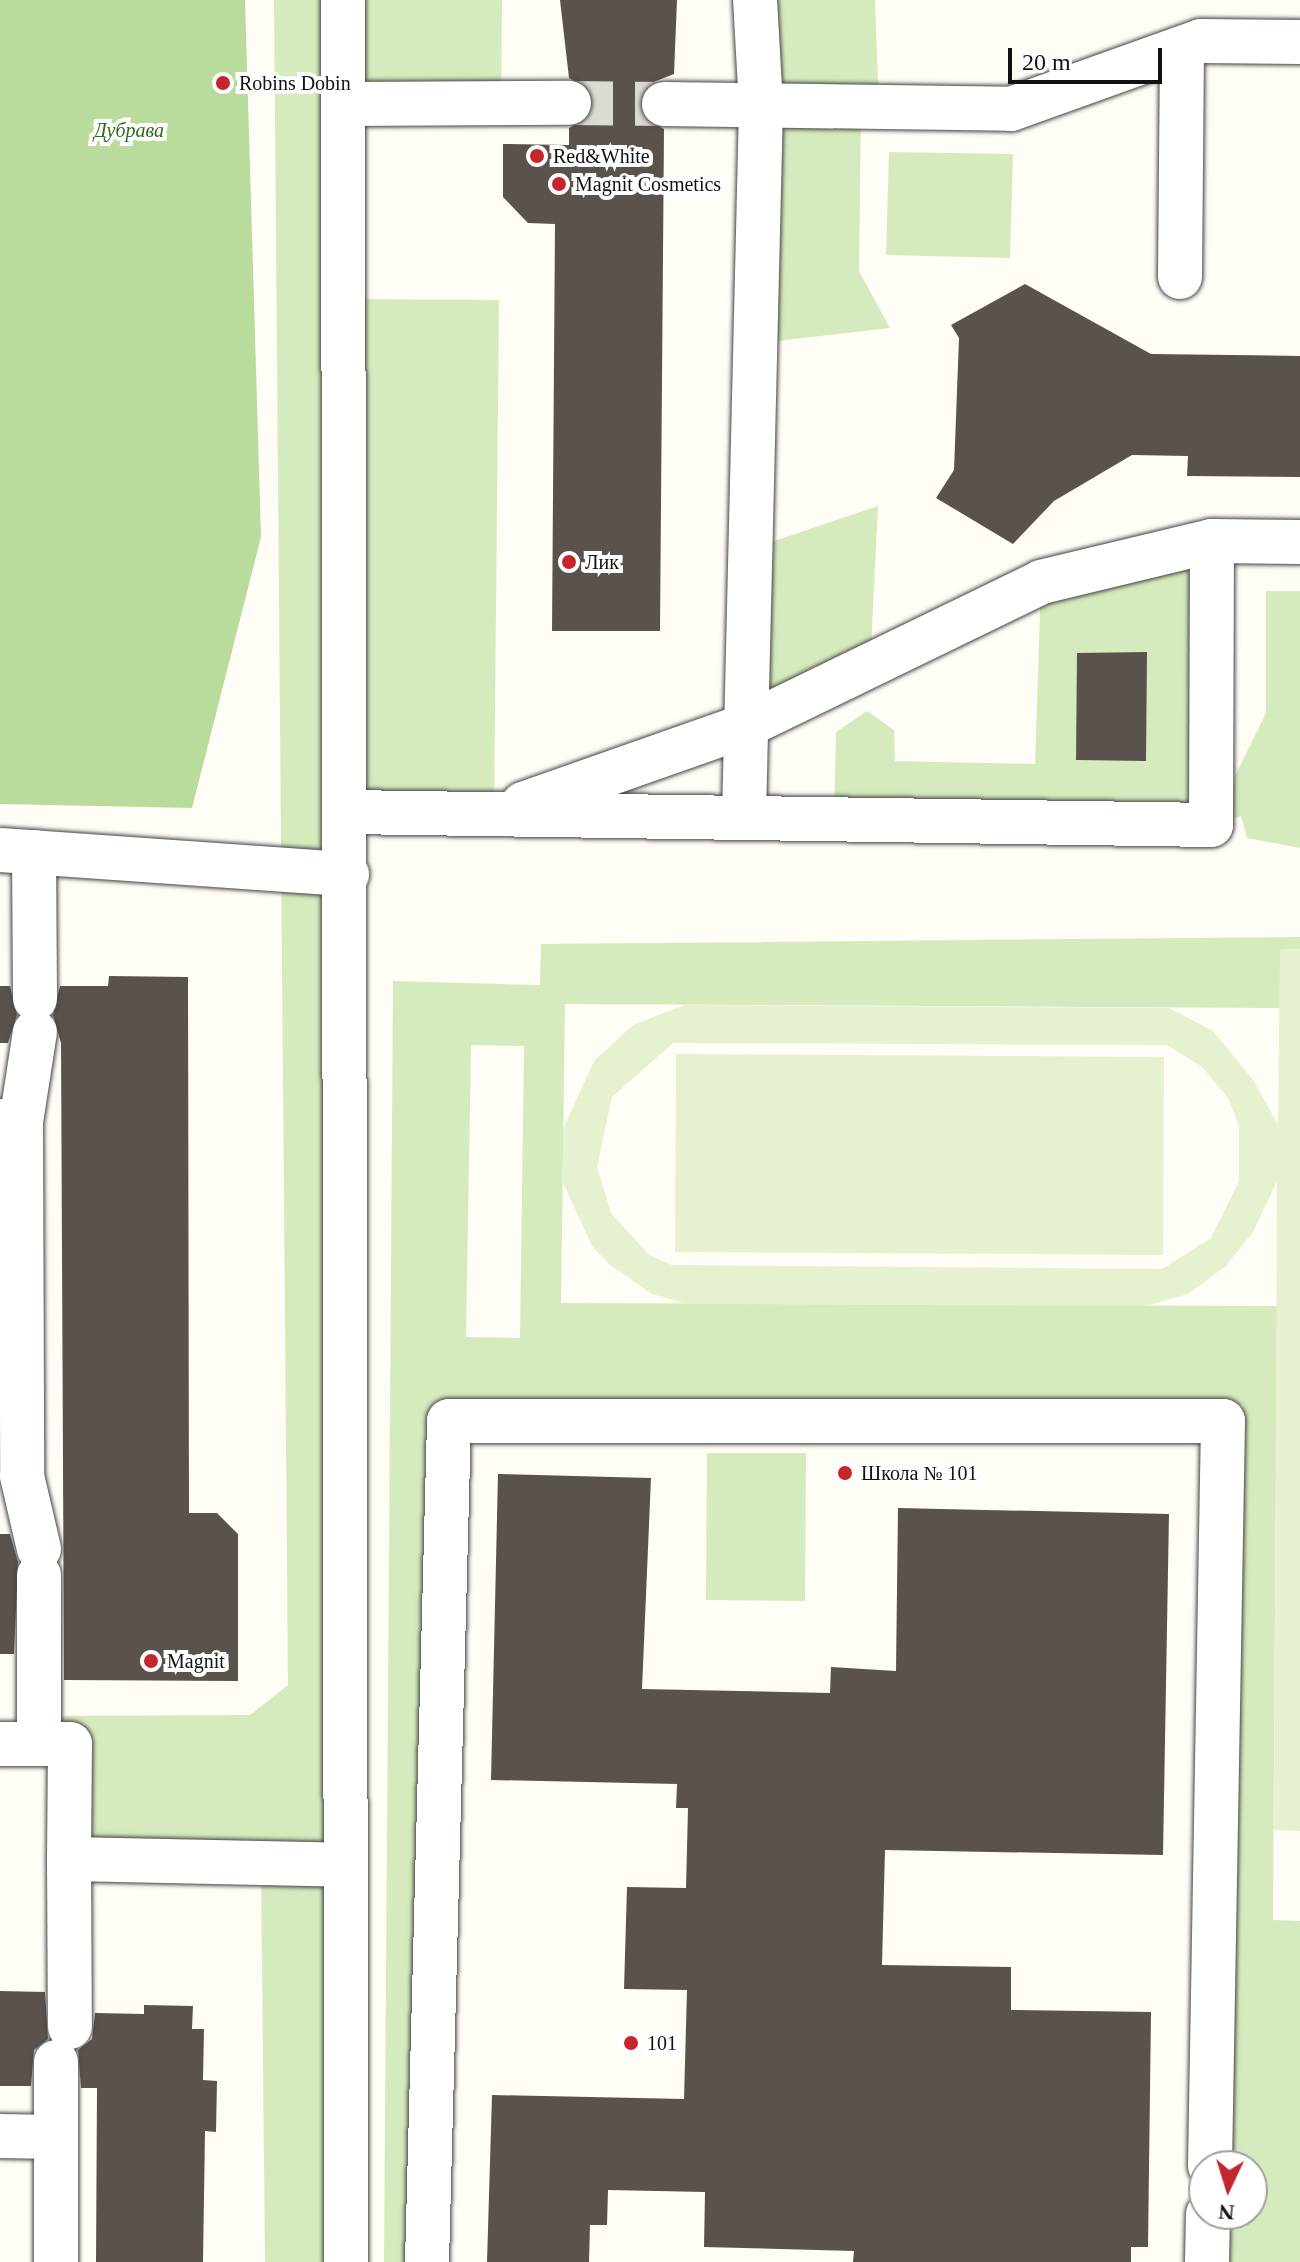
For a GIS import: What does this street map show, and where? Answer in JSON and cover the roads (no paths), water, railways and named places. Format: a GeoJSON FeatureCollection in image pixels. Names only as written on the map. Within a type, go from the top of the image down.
{"type":"FeatureCollection","features":[{"type":"Feature","properties":{"kind":"street"},"geometry":{"type":"LineString","coordinates":[[343,0],[347,812],[346,2262]]}},
{"type":"Feature","properties":{"kind":"street"},"geometry":{"type":"LineString","coordinates":[[744,817],[761,106],[755,0]]}},
{"type":"Feature","properties":{"kind":"street"},"geometry":{"type":"LineString","coordinates":[[664,104],[1011,109],[1201,41],[1300,42]]}},
{"type":"Feature","properties":{"kind":"street"},"geometry":{"type":"LineString","coordinates":[[1180,277],[1182,50]]}},
{"type":"Feature","properties":{"kind":"street"},"geometry":{"type":"LineString","coordinates":[[345,104],[569,103]]}},
{"type":"Feature","properties":{"kind":"street"},"geometry":{"type":"LineString","coordinates":[[347,812],[1211,825],[1212,541]]}},
{"type":"Feature","properties":{"kind":"street"},"geometry":{"type":"LineString","coordinates":[[494,814],[745,726],[1041,582],[1212,541],[1300,542]]}},
{"type":"Feature","properties":{"kind":"street"},"geometry":{"type":"LineString","coordinates":[[56,2262],[55,2137],[63,2045],[70,1744],[20,1744],[39,1562],[22,1476],[10,1121],[35,1016],[17,851],[347,874]]}},
{"type":"Feature","properties":{"kind":"street"},"geometry":{"type":"LineString","coordinates":[[427,2262],[449,1421],[1223,1421],[1210,2150]]}},
{"type":"Feature","properties":{"kind":"street"},"geometry":{"type":"LineString","coordinates":[[69,1859],[346,1865]]}},
{"type":"Feature","properties":{"kind":"street"},"geometry":{"type":"LineString","coordinates":[[0,2136],[55,2137]]}},
{"type":"Feature","properties":{"kind":"street"},"geometry":{"type":"LineString","coordinates":[[1207,2262],[1208,2230]]}},
{"type":"Feature","properties":{"kind":"tunnel"},"geometry":{"type":"LineString","coordinates":[[569,103],[664,104]]}},
{"type":"Feature","properties":{"kind":"place","name":"Robins Dobin"},"geometry":{"type":"Point","coordinates":[223,83]}},
{"type":"Feature","properties":{"kind":"place","name":"Red&White"},"geometry":{"type":"Point","coordinates":[537,156]}},
{"type":"Feature","properties":{"kind":"place","name":"Magnit Cosmetics"},"geometry":{"type":"Point","coordinates":[559,184]}},
{"type":"Feature","properties":{"kind":"place","name":"Лик"},"geometry":{"type":"Point","coordinates":[569,562]}},
{"type":"Feature","properties":{"kind":"place","name":"Школа № 101"},"geometry":{"type":"Point","coordinates":[845,1473]}},
{"type":"Feature","properties":{"kind":"place","name":"Magnit"},"geometry":{"type":"Point","coordinates":[151,1661]}},
{"type":"Feature","properties":{"kind":"place","name":"101"},"geometry":{"type":"Point","coordinates":[631,2043]}},
{"type":"Feature","properties":{"kind":"park label","name":"Дубрава"},"geometry":{"type":"Point","coordinates":[129,130]}}]}
